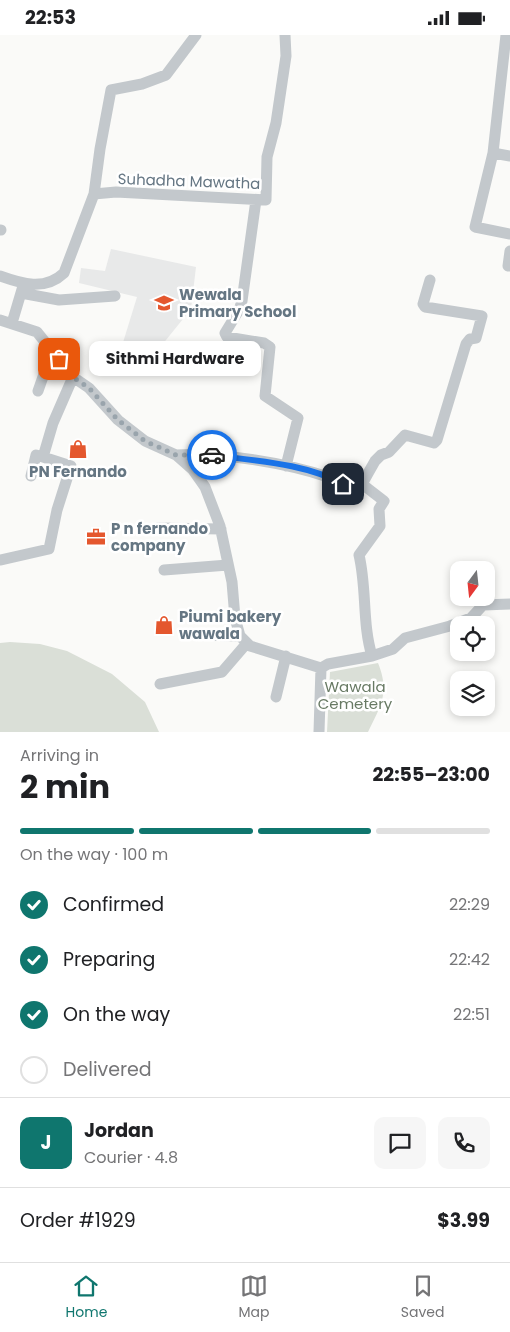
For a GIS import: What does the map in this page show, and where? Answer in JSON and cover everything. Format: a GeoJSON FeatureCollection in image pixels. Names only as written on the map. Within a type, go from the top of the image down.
{"type":"FeatureCollection","features":[{"type":"Feature","properties":{"kind":"street"},"geometry":{"type":"LineString","coordinates":[[196,35],[166,75],[142,84],[111,90],[94,194],[64,273],[57,279],[22,289],[3,322],[37,331],[73,377],[89,388],[118,420],[145,441],[176,455],[193,471],[205,487],[221,529],[243,639],[250,646],[321,668],[328,664],[372,656],[393,649],[405,638],[450,626],[471,618],[483,605],[510,604]]}},
{"type":"Feature","properties":{"kind":"street","name":"Suhadha Mawatha"},"geometry":{"type":"LineString","coordinates":[[94,194],[116,192],[266,200],[267,157],[276,123],[286,56],[285,35]]}},
{"type":"Feature","properties":{"kind":"street"},"geometry":{"type":"LineString","coordinates":[[506,35],[493,153],[475,227],[510,234]]}},
{"type":"Feature","properties":{"kind":"street"},"geometry":{"type":"LineString","coordinates":[[493,153],[510,156]]}},
{"type":"Feature","properties":{"kind":"street"},"geometry":{"type":"LineString","coordinates":[[256,200],[240,310],[225,333],[227,337],[264,343],[270,347],[265,396],[298,418],[286,466]]}},
{"type":"Feature","properties":{"kind":"street"},"geometry":{"type":"LineString","coordinates":[[510,251],[508,266],[510,266]]}},
{"type":"Feature","properties":{"kind":"street"},"geometry":{"type":"LineString","coordinates":[[0,276],[22,289],[59,300],[115,296]]}},
{"type":"Feature","properties":{"kind":"street"},"geometry":{"type":"LineString","coordinates":[[372,656],[366,636],[366,597],[359,555],[380,526],[379,509],[384,501],[362,484],[381,455],[389,452],[405,435],[434,443],[437,440],[466,344],[470,339],[476,338],[482,316],[425,307],[423,304],[430,280]]}},
{"type":"Feature","properties":{"kind":"street"},"geometry":{"type":"LineString","coordinates":[[38,391],[52,351]]}},
{"type":"Feature","properties":{"kind":"street"},"geometry":{"type":"LineString","coordinates":[[44,457],[53,423],[73,377]]}},
{"type":"Feature","properties":{"kind":"street"},"geometry":{"type":"LineString","coordinates":[[176,455],[204,454],[286,466],[330,477],[356,491]]}},
{"type":"Feature","properties":{"kind":"street"},"geometry":{"type":"LineString","coordinates":[[1,560],[49,549],[57,511],[71,466],[36,455],[31,477]]}},
{"type":"Feature","properties":{"kind":"street"},"geometry":{"type":"LineString","coordinates":[[158,528],[221,529]]}},
{"type":"Feature","properties":{"kind":"street"},"geometry":{"type":"LineString","coordinates":[[164,571],[228,565]]}},
{"type":"Feature","properties":{"kind":"street"},"geometry":{"type":"LineString","coordinates":[[196,635],[243,639]]}},
{"type":"Feature","properties":{"kind":"street"},"geometry":{"type":"LineString","coordinates":[[160,684],[222,671],[243,639]]}},
{"type":"Feature","properties":{"kind":"street"},"geometry":{"type":"LineString","coordinates":[[276,697],[286,656]]}},
{"type":"Feature","properties":{"kind":"street"},"geometry":{"type":"LineString","coordinates":[[319,732],[321,668]]}},
{"type":"Feature","properties":{"kind":"shaded area","name":"Wewala Primary School"},"geometry":{"type":"Polygon","coordinates":[[[111,249],[196,267],[191,309],[145,366],[117,362],[137,297],[79,283],[81,268],[105,271],[111,249]]]}},
{"type":"Feature","properties":{"kind":"green space"},"geometry":{"type":"Polygon","coordinates":[[[0,643],[40,644],[67,651],[112,674],[145,702],[159,732],[0,732],[0,643]]]}},
{"type":"Feature","properties":{"kind":"green space","name":"Wawala Cemetery"},"geometry":{"type":"Polygon","coordinates":[[[378,663],[382,673],[384,691],[380,706],[368,732],[327,732],[330,672],[378,663]]]}},
{"type":"Feature","properties":{"kind":"way so far"},"geometry":{"type":"LineString","coordinates":[[59,359],[73,377],[89,388],[118,420],[145,441],[176,455],[212,455]]}},
{"type":"Feature","properties":{"kind":"place","name":"Wewala Primary School"},"geometry":{"type":"Point","coordinates":[164,303]}},
{"type":"Feature","properties":{"kind":"place","name":"Sithmi Hardware"},"geometry":{"type":"Point","coordinates":[59,359]}},
{"type":"Feature","properties":{"kind":"place","name":"PN Fernando"},"geometry":{"type":"Point","coordinates":[78,449]}},
{"type":"Feature","properties":{"kind":"place","name":"P n fernando company"},"geometry":{"type":"Point","coordinates":[96,537]}},
{"type":"Feature","properties":{"kind":"place","name":"Piumi bakery wawala"},"geometry":{"type":"Point","coordinates":[164,625]}},
{"type":"Feature","properties":{"kind":"route"},"geometry":{"type":"LineString","coordinates":[[212,455],[286,466],[330,477],[343,484]]}}]}
